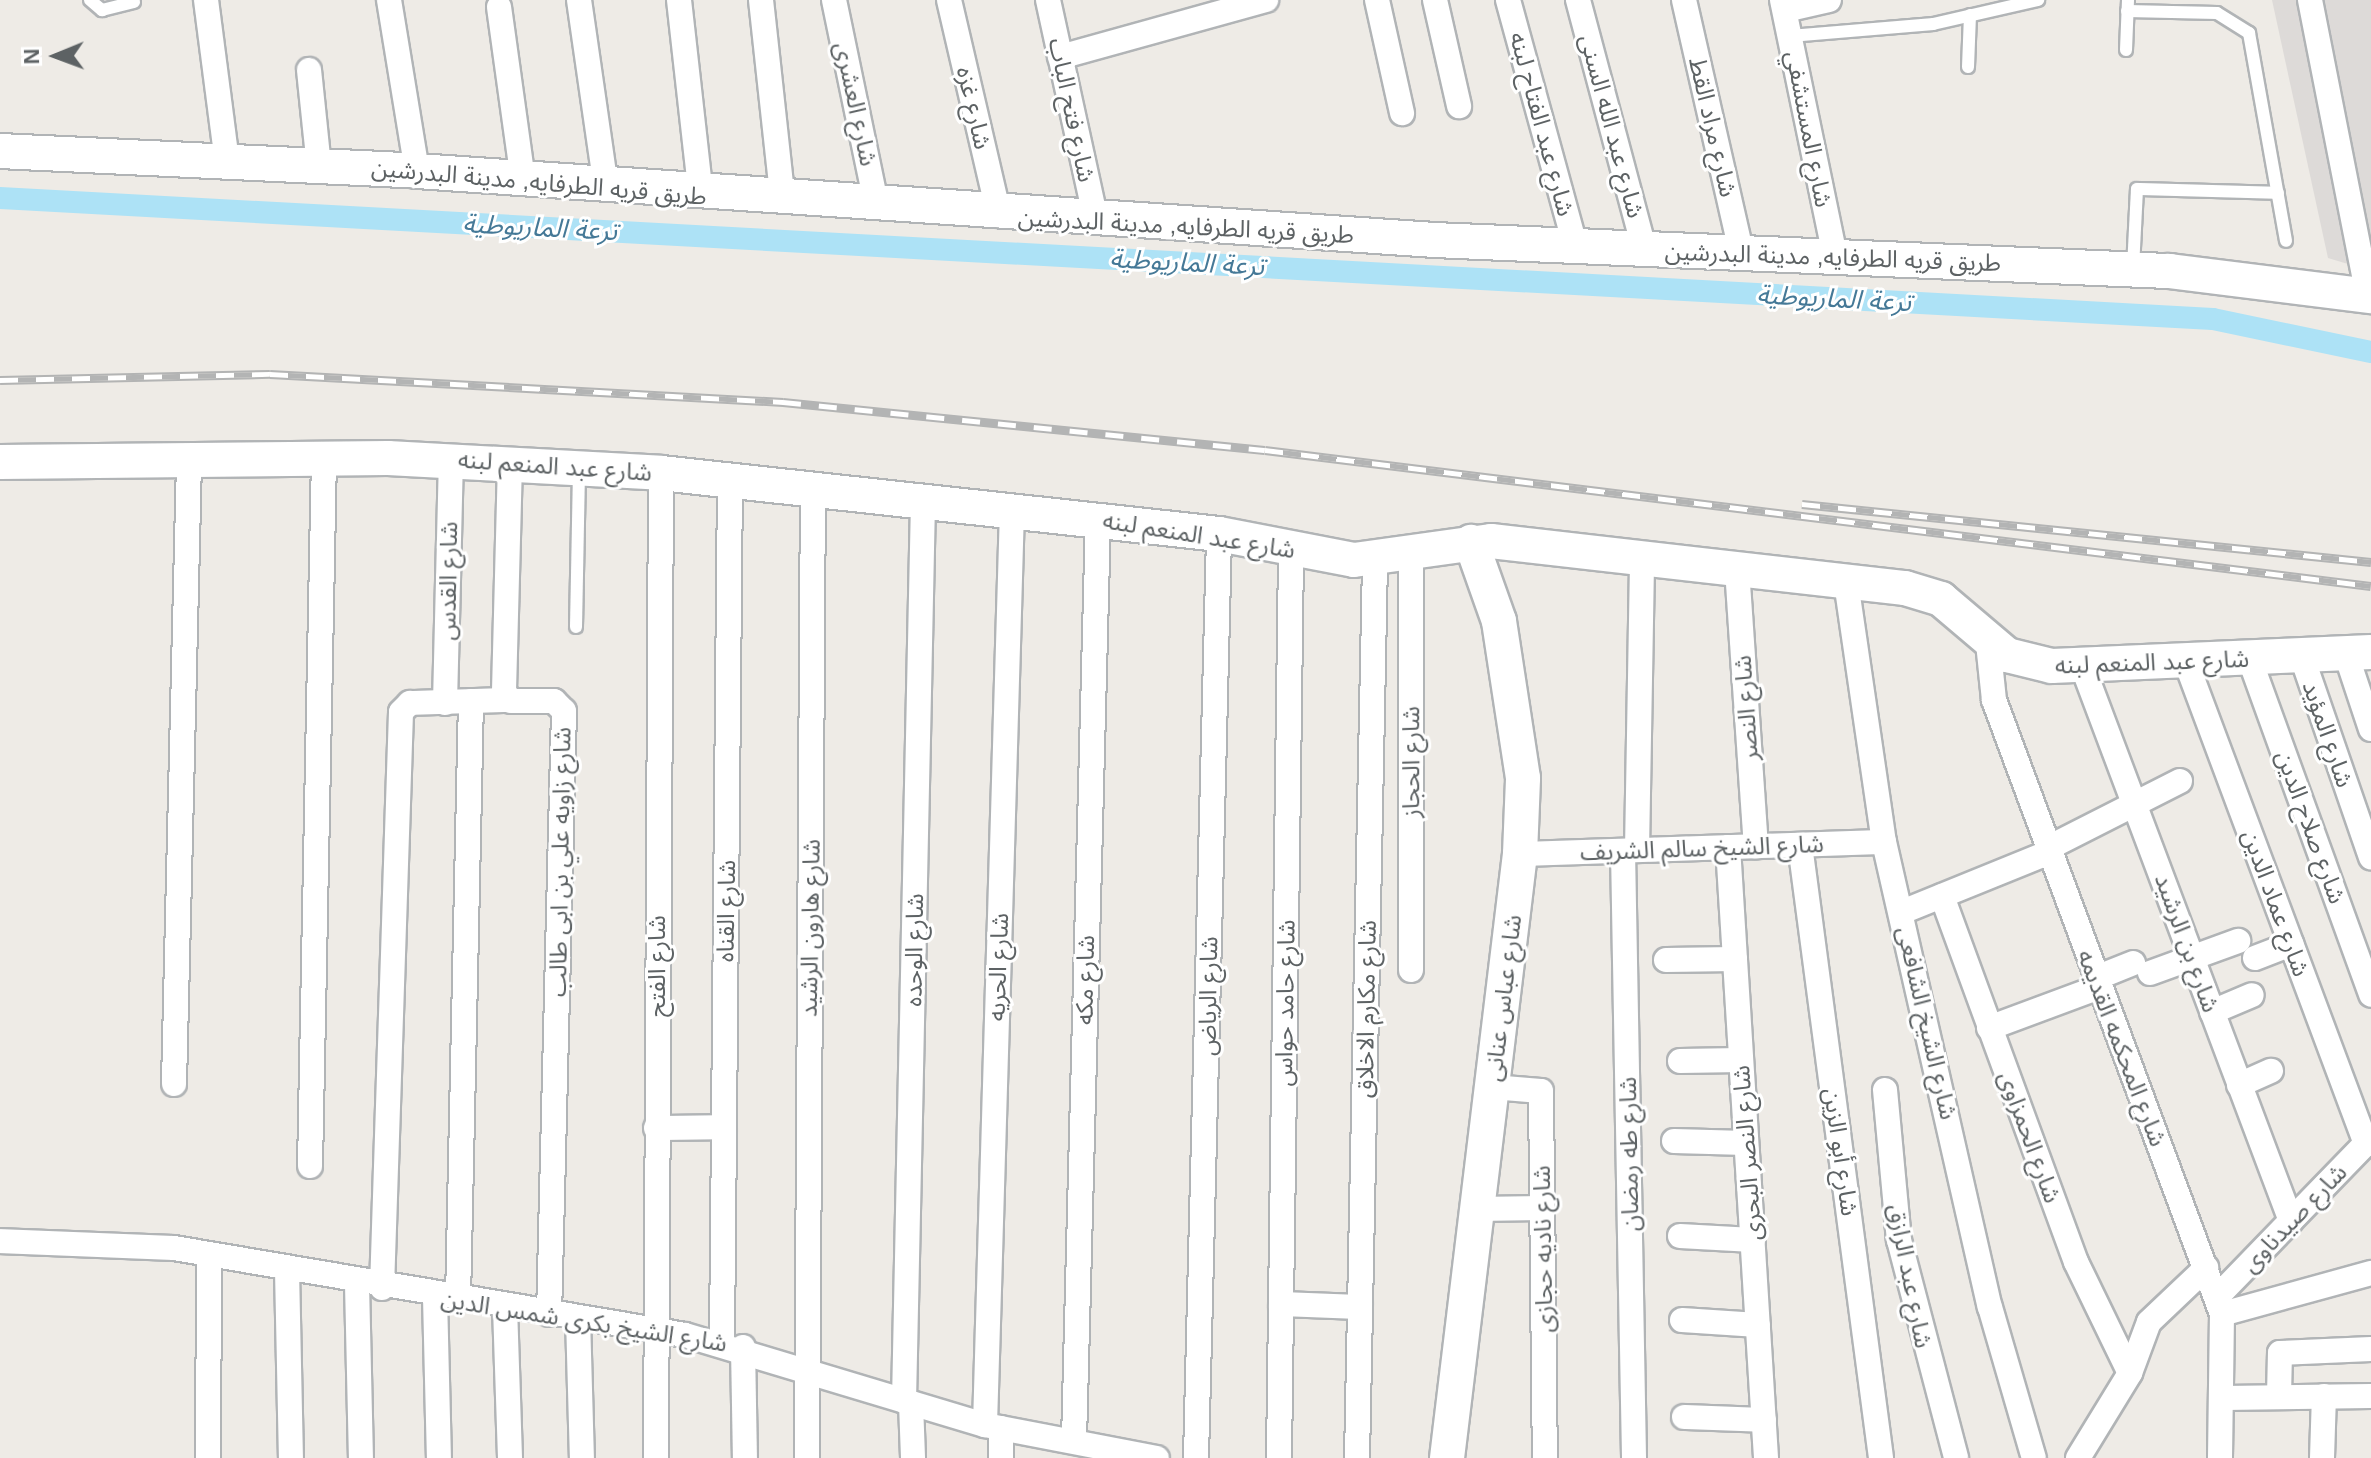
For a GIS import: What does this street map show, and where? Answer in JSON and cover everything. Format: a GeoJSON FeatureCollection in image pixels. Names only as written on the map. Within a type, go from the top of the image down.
{"type":"FeatureCollection","features":[{"type":"Feature","properties":{"kind":"main road","name":"طريق قريه الطرفايه, مدينة البدرشين"},"geometry":{"type":"LineString","coordinates":[[0,151],[417,171],[783,201],[1576,248],[2133,269],[2369,295]]}},
{"type":"Feature","properties":{"kind":"main road","name":"شارع عبد المنعم لبنه"},"geometry":{"type":"LineString","coordinates":[[0,462],[451,459],[661,473],[1098,519],[1219,534],[1375,560],[1471,542],[1923,591],[1988,643],[2026,663],[2186,662],[2358,653]]}},
{"type":"Feature","properties":{"kind":"main road","name":"شارع عباس عنانى"},"geometry":{"type":"LineString","coordinates":[[1447,1458],[1520,854],[1516,699],[1471,542]]}},
{"type":"Feature","properties":{"kind":"street"},"geometry":{"type":"LineString","coordinates":[[206,0],[227,161]]}},
{"type":"Feature","properties":{"kind":"street"},"geometry":{"type":"LineString","coordinates":[[389,0],[417,171]]}},
{"type":"Feature","properties":{"kind":"street"},"geometry":{"type":"LineString","coordinates":[[579,0],[606,187]]}},
{"type":"Feature","properties":{"kind":"street"},"geometry":{"type":"LineString","coordinates":[[679,0],[701,195]]}},
{"type":"Feature","properties":{"kind":"street"},"geometry":{"type":"LineString","coordinates":[[761,0],[783,201]]}},
{"type":"Feature","properties":{"kind":"street","name":"شارع العشرى"},"geometry":{"type":"LineString","coordinates":[[834,0],[877,207]]}},
{"type":"Feature","properties":{"kind":"street","name":"شارع غزه"},"geometry":{"type":"LineString","coordinates":[[949,0],[999,215]]}},
{"type":"Feature","properties":{"kind":"street","name":"شارع فتح الباب"},"geometry":{"type":"LineString","coordinates":[[1048,0],[1096,221]]}},
{"type":"Feature","properties":{"kind":"street"},"geometry":{"type":"LineString","coordinates":[[1377,0],[1402,113]]}},
{"type":"Feature","properties":{"kind":"street"},"geometry":{"type":"LineString","coordinates":[[1435,0],[1459,106]]}},
{"type":"Feature","properties":{"kind":"street","name":"شارع عبد الفتاح لبنه"},"geometry":{"type":"LineString","coordinates":[[1508,0],[1576,248]]}},
{"type":"Feature","properties":{"kind":"street","name":"شارع عبد الله السنى"},"geometry":{"type":"LineString","coordinates":[[1578,0],[1645,251]]}},
{"type":"Feature","properties":{"kind":"street","name":"شارع مراد القط"},"geometry":{"type":"LineString","coordinates":[[1684,0],[1742,255]]}},
{"type":"Feature","properties":{"kind":"street"},"geometry":{"type":"LineString","coordinates":[[1783,5],[1829,0]]}},
{"type":"Feature","properties":{"kind":"street"},"geometry":{"type":"LineString","coordinates":[[2310,0],[2369,295]]}},
{"type":"Feature","properties":{"kind":"street"},"geometry":{"type":"LineString","coordinates":[[1060,57],[1180,12],[1255,1]]}},
{"type":"Feature","properties":{"kind":"street","name":"شارع المستشفي"},"geometry":{"type":"LineString","coordinates":[[1783,5],[1835,257]]}},
{"type":"Feature","properties":{"kind":"street"},"geometry":{"type":"LineString","coordinates":[[499,7],[523,181]]}},
{"type":"Feature","properties":{"kind":"street"},"geometry":{"type":"LineString","coordinates":[[309,70],[319,166]]}},
{"type":"Feature","properties":{"kind":"street"},"geometry":{"type":"LineString","coordinates":[[310,1166],[324,458]]}},
{"type":"Feature","properties":{"kind":"street","name":"شارع القدس"},"geometry":{"type":"LineString","coordinates":[[445,703],[451,459]]}},
{"type":"Feature","properties":{"kind":"street"},"geometry":{"type":"LineString","coordinates":[[174,1084],[189,460]]}},
{"type":"Feature","properties":{"kind":"street"},"geometry":{"type":"LineString","coordinates":[[508,700],[510,462]]}},
{"type":"Feature","properties":{"kind":"street","name":"شارع الفتح"},"geometry":{"type":"LineString","coordinates":[[656,1458],[652,1330],[661,473]]}},
{"type":"Feature","properties":{"kind":"street","name":"شارع القناه"},"geometry":{"type":"LineString","coordinates":[[730,479],[724,1127],[732,1345],[745,1458]]}},
{"type":"Feature","properties":{"kind":"street","name":"شارع هارون الرشيد"},"geometry":{"type":"LineString","coordinates":[[807,1458],[813,488]]}},
{"type":"Feature","properties":{"kind":"street","name":"شارع الوحده"},"geometry":{"type":"LineString","coordinates":[[913,1458],[908,1402],[923,500]]}},
{"type":"Feature","properties":{"kind":"street","name":"شارع الحريه"},"geometry":{"type":"LineString","coordinates":[[1001,1458],[993,1426],[1012,510]]}},
{"type":"Feature","properties":{"kind":"street","name":"شارع مكه"},"geometry":{"type":"LineString","coordinates":[[1081,1448],[1098,519]]}},
{"type":"Feature","properties":{"kind":"street","name":"شارع الرياض"},"geometry":{"type":"LineString","coordinates":[[1196,1458],[1219,534]]}},
{"type":"Feature","properties":{"kind":"street","name":"شارع حامد حواس"},"geometry":{"type":"LineString","coordinates":[[1279,1458],[1291,548]]}},
{"type":"Feature","properties":{"kind":"street","name":"شارع الحجاز"},"geometry":{"type":"LineString","coordinates":[[1411,554],[1411,970]]}},
{"type":"Feature","properties":{"kind":"street","name":"شارع طه رمضان"},"geometry":{"type":"LineString","coordinates":[[1634,1458],[1630,850],[1642,559]]}},
{"type":"Feature","properties":{"kind":"street","name":"شارع مكارم الاخلاق"},"geometry":{"type":"LineString","coordinates":[[1357,1458],[1375,560]]}},
{"type":"Feature","properties":{"kind":"street","name":"شارع النصر"},"geometry":{"type":"LineString","coordinates":[[1737,569],[1756,846]]}},
{"type":"Feature","properties":{"kind":"street","name":"شارع الشيخ الشافعى"},"geometry":{"type":"LineString","coordinates":[[1846,582],[1884,842],[1990,1307],[2034,1458]]}},
{"type":"Feature","properties":{"kind":"street","name":"شارع المحكمه القديمه"},"geometry":{"type":"LineString","coordinates":[[1988,643],[1991,691],[2219,1305],[2224,1398],[2220,1458]]}},
{"type":"Feature","properties":{"kind":"street"},"geometry":{"type":"LineString","coordinates":[[2358,653],[2371,729]]}},
{"type":"Feature","properties":{"kind":"street","name":"شارع المؤيد"},"geometry":{"type":"LineString","coordinates":[[2302,657],[2371,857]]}},
{"type":"Feature","properties":{"kind":"street","name":"شارع صلاح الدين"},"geometry":{"type":"LineString","coordinates":[[2250,660],[2371,995]]}},
{"type":"Feature","properties":{"kind":"street","name":"شارع عماد الدين"},"geometry":{"type":"LineString","coordinates":[[2186,662],[2291,944],[2370,1140]]}},
{"type":"Feature","properties":{"kind":"street","name":"شارع بن الرشيد"},"geometry":{"type":"LineString","coordinates":[[2082,665],[2291,1221]]}},
{"type":"Feature","properties":{"kind":"street"},"geometry":{"type":"LineString","coordinates":[[439,1458],[471,701]]}},
{"type":"Feature","properties":{"kind":"street","name":"شارع زاويه علي بن ابى طالب"},"geometry":{"type":"LineString","coordinates":[[382,1288],[401,712],[410,703],[554,701],[564,711],[549,1314]]}},
{"type":"Feature","properties":{"kind":"street"},"geometry":{"type":"LineString","coordinates":[[1902,912],[2049,850],[2180,781]]}},
{"type":"Feature","properties":{"kind":"street","name":"شارع الشيخ سالم الشريف"},"geometry":{"type":"LineString","coordinates":[[1520,854],[1884,842]]}},
{"type":"Feature","properties":{"kind":"street","name":"شارع أبو الزين"},"geometry":{"type":"LineString","coordinates":[[1800,845],[1881,1458]]}},
{"type":"Feature","properties":{"kind":"street","name":"شارع النصر البحرى"},"geometry":{"type":"LineString","coordinates":[[1728,847],[1766,1458]]}},
{"type":"Feature","properties":{"kind":"street","name":"شارع الحمزاوى"},"geometry":{"type":"LineString","coordinates":[[1942,896],[2076,1262],[2130,1373]]}},
{"type":"Feature","properties":{"kind":"street"},"geometry":{"type":"LineString","coordinates":[[1989,1028],[2097,982],[2142,968],[2291,944]]}},
{"type":"Feature","properties":{"kind":"street"},"geometry":{"type":"LineString","coordinates":[[1666,960],[1735,959]]}},
{"type":"Feature","properties":{"kind":"street"},"geometry":{"type":"LineString","coordinates":[[2212,1012],[2252,995]]}},
{"type":"Feature","properties":{"kind":"street"},"geometry":{"type":"LineString","coordinates":[[1680,1061],[1741,1060]]}},
{"type":"Feature","properties":{"kind":"street"},"geometry":{"type":"LineString","coordinates":[[2239,1085],[2271,1071]]}},
{"type":"Feature","properties":{"kind":"street","name":"شارع ناديه حجازى"},"geometry":{"type":"LineString","coordinates":[[1492,1087],[1541,1089],[1545,1458]]}},
{"type":"Feature","properties":{"kind":"street","name":"شارع عبد الرازق"},"geometry":{"type":"LineString","coordinates":[[1885,1090],[1899,1240],[1956,1458]]}},
{"type":"Feature","properties":{"kind":"street"},"geometry":{"type":"LineString","coordinates":[[656,1128],[724,1127]]}},
{"type":"Feature","properties":{"kind":"street","name":"شارع صيدناوى"},"geometry":{"type":"LineString","coordinates":[[2219,1305],[2291,1221],[2370,1140]]}},
{"type":"Feature","properties":{"kind":"street"},"geometry":{"type":"LineString","coordinates":[[1674,1141],[1746,1143]]}},
{"type":"Feature","properties":{"kind":"street"},"geometry":{"type":"LineString","coordinates":[[1477,1209],[1542,1208]]}},
{"type":"Feature","properties":{"kind":"street"},"geometry":{"type":"LineString","coordinates":[[1680,1236],[1753,1240]]}},
{"type":"Feature","properties":{"kind":"street","name":"شارع الشيخ بكرى شمس الدين"},"geometry":{"type":"LineString","coordinates":[[0,1241],[129,1242],[209,1254],[357,1284],[732,1345],[993,1426],[1081,1448],[1157,1458]]}},
{"type":"Feature","properties":{"kind":"street"},"geometry":{"type":"LineString","coordinates":[[208,1458],[209,1254]]}},
{"type":"Feature","properties":{"kind":"street"},"geometry":{"type":"LineString","coordinates":[[2078,1458],[2130,1373],[2149,1322],[2206,1268]]}},
{"type":"Feature","properties":{"kind":"street"},"geometry":{"type":"LineString","coordinates":[[287,1270],[291,1458]]}},
{"type":"Feature","properties":{"kind":"street"},"geometry":{"type":"LineString","coordinates":[[2219,1305],[2371,1273]]}},
{"type":"Feature","properties":{"kind":"street"},"geometry":{"type":"LineString","coordinates":[[357,1284],[361,1458]]}},
{"type":"Feature","properties":{"kind":"street"},"geometry":{"type":"LineString","coordinates":[[1281,1304],[1360,1307]]}},
{"type":"Feature","properties":{"kind":"street"},"geometry":{"type":"LineString","coordinates":[[505,1307],[510,1458]]}},
{"type":"Feature","properties":{"kind":"street"},"geometry":{"type":"LineString","coordinates":[[578,1318],[582,1458]]}},
{"type":"Feature","properties":{"kind":"street"},"geometry":{"type":"LineString","coordinates":[[1682,1320],[1758,1325]]}},
{"type":"Feature","properties":{"kind":"street"},"geometry":{"type":"LineString","coordinates":[[2279,1396],[2278,1354],[2371,1349]]}},
{"type":"Feature","properties":{"kind":"street"},"geometry":{"type":"LineString","coordinates":[[2322,1458],[2324,1396]]}},
{"type":"Feature","properties":{"kind":"street"},"geometry":{"type":"LineString","coordinates":[[2224,1398],[2371,1396]]}},
{"type":"Feature","properties":{"kind":"street"},"geometry":{"type":"LineString","coordinates":[[1684,1417],[1764,1420]]}},
{"type":"Feature","properties":{"kind":"lane"},"geometry":{"type":"LineString","coordinates":[[90,0],[102,10],[134,2]]}},
{"type":"Feature","properties":{"kind":"lane"},"geometry":{"type":"LineString","coordinates":[[1790,36],[1970,15],[2038,0]]}},
{"type":"Feature","properties":{"kind":"lane"},"geometry":{"type":"LineString","coordinates":[[2126,50],[2127,6],[2175,6],[2217,13],[2249,33],[2286,241]]}},
{"type":"Feature","properties":{"kind":"lane"},"geometry":{"type":"LineString","coordinates":[[1968,67],[1970,15]]}},
{"type":"Feature","properties":{"kind":"lane"},"geometry":{"type":"LineString","coordinates":[[2133,269],[2137,189],[2278,193]]}},
{"type":"Feature","properties":{"kind":"lane"},"geometry":{"type":"LineString","coordinates":[[576,627],[579,468]]}},
{"type":"Feature","properties":{"kind":"shaded area"},"geometry":{"type":"Polygon","coordinates":[[[2272,0],[2371,0],[2371,271],[2328,258],[2272,0]]]}},
{"type":"Feature","properties":{"kind":"waterway","name":"ترعة الماريوطية"},"geometry":{"type":"LineString","coordinates":[[0,198],[2213,319],[2371,352]]}},
{"type":"Feature","properties":{"kind":"railway"},"geometry":{"type":"LineString","coordinates":[[0,380],[270,374],[783,402],[1265,450],[2371,586]]}},
{"type":"Feature","properties":{"kind":"railway"},"geometry":{"type":"LineString","coordinates":[[1802,504],[2371,562]]}}]}
